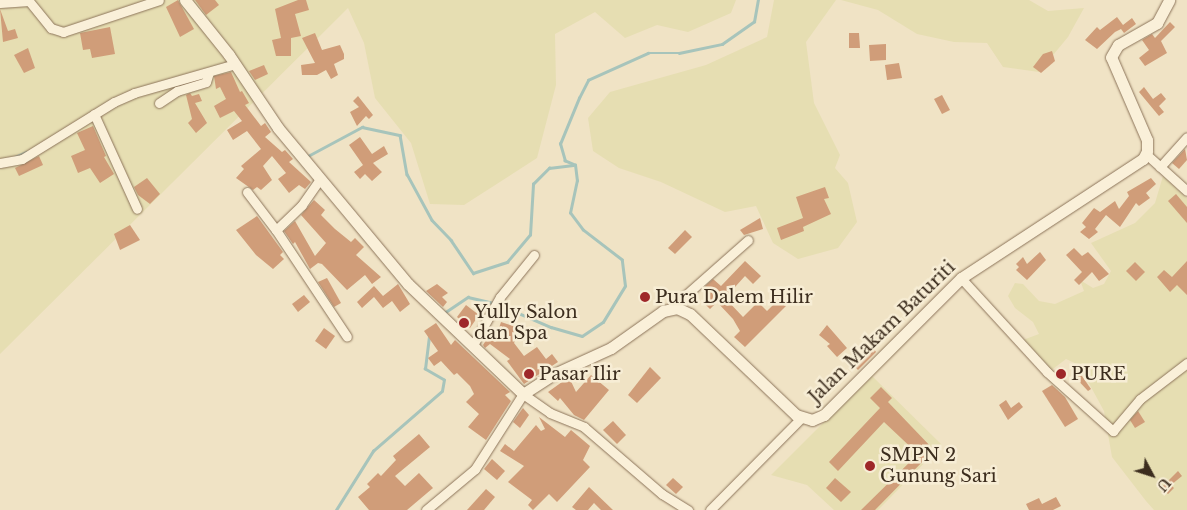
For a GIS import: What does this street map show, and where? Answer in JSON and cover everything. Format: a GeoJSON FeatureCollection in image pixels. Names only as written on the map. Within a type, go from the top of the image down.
{"type":"FeatureCollection","features":[{"type":"Feature","properties":{"kind":"street"},"geometry":{"type":"LineString","coordinates":[[0,3],[29,1],[51,28],[63,32],[159,0]]}},
{"type":"Feature","properties":{"kind":"street"},"geometry":{"type":"LineString","coordinates":[[185,0],[235,64],[262,106],[320,179],[430,307],[473,345],[520,391],[550,414],[584,427],[662,494],[688,510]]}},
{"type":"Feature","properties":{"kind":"street"},"geometry":{"type":"LineString","coordinates":[[1169,0],[1157,23],[1118,45],[1111,57],[1147,140],[1146,154],[1187,191]]}},
{"type":"Feature","properties":{"kind":"street"},"geometry":{"type":"LineString","coordinates":[[0,163],[22,159],[94,114],[134,93],[235,64]]}},
{"type":"Feature","properties":{"kind":"street"},"geometry":{"type":"LineString","coordinates":[[159,103],[177,91],[206,82],[209,72]]}},
{"type":"Feature","properties":{"kind":"street"},"geometry":{"type":"LineString","coordinates":[[94,114],[138,209]]}},
{"type":"Feature","properties":{"kind":"street"},"geometry":{"type":"LineString","coordinates":[[1160,166],[1187,136]]}},
{"type":"Feature","properties":{"kind":"street","name":"Jalan Makam Baturiti"},"geometry":{"type":"LineString","coordinates":[[670,309],[687,312],[801,418],[812,420],[824,414],[960,278],[1146,154]]}},
{"type":"Feature","properties":{"kind":"street"},"geometry":{"type":"LineString","coordinates":[[276,230],[302,205],[320,179]]}},
{"type":"Feature","properties":{"kind":"street"},"geometry":{"type":"LineString","coordinates":[[247,192],[276,230],[347,337]]}},
{"type":"Feature","properties":{"kind":"street"},"geometry":{"type":"LineString","coordinates":[[426,510],[475,469],[520,391],[611,348],[670,309],[748,240]]}},
{"type":"Feature","properties":{"kind":"street"},"geometry":{"type":"LineString","coordinates":[[473,345],[500,297],[534,256]]}},
{"type":"Feature","properties":{"kind":"street"},"geometry":{"type":"LineString","coordinates":[[960,278],[1048,372],[1113,431],[1140,400],[1187,363]]}},
{"type":"Feature","properties":{"kind":"street"},"geometry":{"type":"LineString","coordinates":[[710,510],[801,418]]}},
{"type":"Feature","properties":{"kind":"shaded area"},"geometry":{"type":"Polygon","coordinates":[[[0,0],[736,0],[731,13],[688,32],[657,25],[625,38],[595,12],[555,34],[556,85],[537,158],[464,205],[430,204],[411,143],[375,98],[364,43],[348,8],[0,354],[0,0]]]}},
{"type":"Feature","properties":{"kind":"shaded area"},"geometry":{"type":"Polygon","coordinates":[[[774,0],[836,0],[806,42],[814,103],[840,155],[835,168],[848,183],[857,222],[838,248],[798,259],[773,243],[756,206],[725,212],[661,182],[619,168],[593,151],[588,118],[610,92],[706,65],[767,37],[774,0]]]}},
{"type":"Feature","properties":{"kind":"shaded area"},"geometry":{"type":"Polygon","coordinates":[[[841,0],[1029,0],[1048,11],[1084,8],[1068,37],[1039,72],[1003,67],[987,43],[954,42],[917,34],[878,10],[841,0]]]}},
{"type":"Feature","properties":{"kind":"shaded area"},"geometry":{"type":"Polygon","coordinates":[[[1163,176],[1187,198],[1187,510],[1154,510],[1146,501],[1112,457],[1104,411],[1079,365],[1066,359],[1045,375],[1023,340],[1039,334],[1033,322],[1015,308],[1008,296],[1015,283],[1023,284],[1039,301],[1055,304],[1084,291],[1080,280],[1093,288],[1104,284],[1111,271],[1091,243],[1135,223],[1155,203],[1163,176]]]}},
{"type":"Feature","properties":{"kind":"shaded area","name":"SMPN 2 Gunung Sari"},"geometry":{"type":"Polygon","coordinates":[[[871,375],[942,445],[878,510],[834,510],[807,485],[771,475],[871,375]]]}},
{"type":"Feature","properties":{"kind":"building"},"geometry":{"type":"Polygon","coordinates":[[[178,0],[194,29],[180,37],[166,7],[178,0]]]}},
{"type":"Feature","properties":{"kind":"building"},"geometry":{"type":"Polygon","coordinates":[[[195,0],[215,0],[219,5],[206,15],[195,0]]]}},
{"type":"Feature","properties":{"kind":"building"},"geometry":{"type":"Polygon","coordinates":[[[298,0],[306,0],[309,10],[295,14],[301,36],[291,38],[291,56],[276,56],[272,40],[281,38],[275,9],[298,0]]]}},
{"type":"Feature","properties":{"kind":"building"},"geometry":{"type":"Polygon","coordinates":[[[0,9],[8,31],[15,29],[18,38],[3,42],[0,9]]]}},
{"type":"Feature","properties":{"kind":"building"},"geometry":{"type":"Polygon","coordinates":[[[1117,17],[1123,25],[1132,18],[1136,24],[1124,33],[1121,29],[1115,32],[1097,49],[1085,40],[1097,27],[1100,30],[1117,17]]]}},
{"type":"Feature","properties":{"kind":"building"},"geometry":{"type":"Polygon","coordinates":[[[1170,22],[1175,27],[1161,41],[1167,53],[1145,66],[1139,58],[1149,50],[1142,40],[1152,34],[1155,38],[1170,22]]]}},
{"type":"Feature","properties":{"kind":"building"},"geometry":{"type":"Polygon","coordinates":[[[110,27],[115,54],[92,58],[90,49],[83,50],[80,33],[110,27]]]}},
{"type":"Feature","properties":{"kind":"building"},"geometry":{"type":"Polygon","coordinates":[[[315,33],[322,50],[340,45],[344,54],[344,59],[334,64],[338,75],[331,79],[326,70],[317,75],[302,75],[301,65],[315,63],[302,38],[315,33]]]}},
{"type":"Feature","properties":{"kind":"building"},"geometry":{"type":"Polygon","coordinates":[[[849,33],[859,33],[860,48],[849,48],[849,33]]]}},
{"type":"Feature","properties":{"kind":"building"},"geometry":{"type":"Polygon","coordinates":[[[886,44],[886,60],[870,61],[869,45],[886,44]]]}},
{"type":"Feature","properties":{"kind":"building"},"geometry":{"type":"Polygon","coordinates":[[[28,48],[35,68],[24,73],[14,55],[28,48]]]}},
{"type":"Feature","properties":{"kind":"building"},"geometry":{"type":"Polygon","coordinates":[[[1052,51],[1055,61],[1041,73],[1033,67],[1043,54],[1052,51]]]}},
{"type":"Feature","properties":{"kind":"building"},"geometry":{"type":"Polygon","coordinates":[[[899,63],[902,78],[887,80],[885,65],[899,63]]]}},
{"type":"Feature","properties":{"kind":"building"},"geometry":{"type":"Polygon","coordinates":[[[264,65],[268,74],[255,80],[249,71],[264,65]]]}},
{"type":"Feature","properties":{"kind":"building"},"geometry":{"type":"Polygon","coordinates":[[[231,72],[240,92],[242,91],[249,103],[245,105],[261,126],[265,123],[271,132],[265,137],[282,152],[285,150],[293,159],[289,162],[311,182],[305,189],[299,185],[289,193],[278,179],[286,173],[272,156],[263,166],[272,180],[261,190],[257,187],[253,190],[236,178],[244,169],[241,166],[261,149],[247,131],[233,140],[227,130],[242,121],[234,111],[220,118],[214,106],[226,99],[220,87],[216,89],[214,76],[231,72]]]}},
{"type":"Feature","properties":{"kind":"building"},"geometry":{"type":"Polygon","coordinates":[[[1144,87],[1153,99],[1161,93],[1166,99],[1159,106],[1164,112],[1159,116],[1139,92],[1144,87]]]}},
{"type":"Feature","properties":{"kind":"building"},"geometry":{"type":"Polygon","coordinates":[[[190,93],[192,96],[199,94],[202,101],[195,103],[207,123],[196,133],[188,123],[192,119],[186,95],[190,93]]]}},
{"type":"Feature","properties":{"kind":"building"},"geometry":{"type":"Polygon","coordinates":[[[942,95],[950,110],[942,114],[934,99],[942,95]]]}},
{"type":"Feature","properties":{"kind":"building"},"geometry":{"type":"Polygon","coordinates":[[[358,96],[373,115],[369,119],[366,116],[357,126],[350,112],[359,107],[353,101],[358,96]]]}},
{"type":"Feature","properties":{"kind":"building"},"geometry":{"type":"Polygon","coordinates":[[[93,126],[106,156],[104,157],[114,174],[100,183],[90,168],[78,173],[71,156],[85,150],[77,133],[93,126]]]}},
{"type":"Feature","properties":{"kind":"building"},"geometry":{"type":"Polygon","coordinates":[[[360,137],[372,154],[384,146],[388,154],[373,163],[382,172],[372,181],[365,174],[360,179],[354,172],[363,165],[349,145],[360,137]]]}},
{"type":"Feature","properties":{"kind":"building"},"geometry":{"type":"Polygon","coordinates":[[[1185,149],[1187,160],[1179,169],[1172,163],[1185,149]]]}},
{"type":"Feature","properties":{"kind":"building"},"geometry":{"type":"Polygon","coordinates":[[[39,156],[43,165],[19,176],[15,168],[39,156]]]}},
{"type":"Feature","properties":{"kind":"building"},"geometry":{"type":"Polygon","coordinates":[[[147,178],[160,194],[150,204],[138,195],[134,187],[147,178]]]}},
{"type":"Feature","properties":{"kind":"building"},"geometry":{"type":"Polygon","coordinates":[[[1151,178],[1156,184],[1146,193],[1150,198],[1139,206],[1136,203],[1120,227],[1106,215],[1095,229],[1098,232],[1089,239],[1080,232],[1086,227],[1082,223],[1094,208],[1100,212],[1115,201],[1119,209],[1129,196],[1127,192],[1151,178]]]}},
{"type":"Feature","properties":{"kind":"building"},"geometry":{"type":"Polygon","coordinates":[[[825,187],[829,198],[824,199],[831,214],[803,227],[804,231],[781,240],[777,228],[803,218],[796,197],[825,187]]]}},
{"type":"Feature","properties":{"kind":"building"},"geometry":{"type":"Polygon","coordinates":[[[1176,194],[1187,207],[1187,223],[1168,201],[1176,194]]]}},
{"type":"Feature","properties":{"kind":"building"},"geometry":{"type":"Polygon","coordinates":[[[314,200],[325,210],[321,215],[335,229],[351,242],[355,238],[364,247],[356,255],[381,277],[372,284],[365,275],[347,290],[322,264],[318,263],[310,269],[295,242],[293,244],[284,231],[295,221],[315,256],[326,243],[301,215],[314,200]]]}},
{"type":"Feature","properties":{"kind":"building"},"geometry":{"type":"Polygon","coordinates":[[[257,216],[283,252],[280,255],[284,259],[273,269],[256,255],[236,230],[257,216]]]}},
{"type":"Feature","properties":{"kind":"building"},"geometry":{"type":"Polygon","coordinates":[[[760,218],[763,229],[744,235],[740,230],[760,218]]]}},
{"type":"Feature","properties":{"kind":"building"},"geometry":{"type":"Polygon","coordinates":[[[130,225],[140,240],[120,250],[114,234],[130,225]]]}},
{"type":"Feature","properties":{"kind":"building"},"geometry":{"type":"Polygon","coordinates":[[[685,230],[692,237],[675,254],[668,248],[685,230]]]}},
{"type":"Feature","properties":{"kind":"building"},"geometry":{"type":"Polygon","coordinates":[[[1074,248],[1082,256],[1088,252],[1109,274],[1099,281],[1092,272],[1079,285],[1074,280],[1082,272],[1066,255],[1074,248]]]}},
{"type":"Feature","properties":{"kind":"building"},"geometry":{"type":"Polygon","coordinates":[[[1040,252],[1046,260],[1027,280],[1016,270],[1019,267],[1016,264],[1023,257],[1027,264],[1040,252]]]}},
{"type":"Feature","properties":{"kind":"building"},"geometry":{"type":"Polygon","coordinates":[[[745,261],[761,276],[753,284],[745,276],[725,298],[743,317],[758,302],[767,311],[779,299],[786,306],[745,347],[734,337],[740,331],[733,319],[717,302],[710,309],[705,304],[710,299],[702,289],[713,279],[721,286],[745,261]]]}},
{"type":"Feature","properties":{"kind":"building"},"geometry":{"type":"Polygon","coordinates":[[[1187,261],[1187,295],[1177,285],[1170,292],[1157,277],[1164,270],[1172,277],[1187,261]]]}},
{"type":"Feature","properties":{"kind":"building"},"geometry":{"type":"Polygon","coordinates":[[[1135,262],[1145,272],[1136,281],[1126,271],[1135,262]]]}},
{"type":"Feature","properties":{"kind":"building"},"geometry":{"type":"Polygon","coordinates":[[[327,278],[341,303],[334,307],[318,282],[327,278]]]}},
{"type":"Feature","properties":{"kind":"building"},"geometry":{"type":"Polygon","coordinates":[[[398,284],[410,304],[400,312],[392,301],[383,308],[374,297],[362,308],[357,302],[374,286],[383,296],[398,284]]]}},
{"type":"Feature","properties":{"kind":"building"},"geometry":{"type":"Polygon","coordinates":[[[437,284],[448,293],[442,297],[447,302],[443,307],[426,291],[437,284]]]}},
{"type":"Feature","properties":{"kind":"building"},"geometry":{"type":"Polygon","coordinates":[[[304,295],[310,302],[298,312],[292,304],[304,295]]]}},
{"type":"Feature","properties":{"kind":"building"},"geometry":{"type":"Polygon","coordinates":[[[466,305],[479,315],[470,328],[457,317],[466,305]]]}},
{"type":"Feature","properties":{"kind":"building"},"geometry":{"type":"Polygon","coordinates":[[[501,322],[516,327],[514,331],[519,333],[514,343],[524,356],[537,347],[546,359],[552,354],[558,362],[524,384],[507,361],[510,359],[490,344],[485,348],[483,345],[494,328],[498,331],[501,322]]]}},
{"type":"Feature","properties":{"kind":"building"},"geometry":{"type":"Polygon","coordinates":[[[436,323],[451,345],[455,340],[510,392],[505,395],[511,401],[486,440],[468,427],[479,414],[466,402],[474,394],[470,386],[457,373],[454,375],[441,361],[434,366],[428,358],[438,351],[424,331],[436,323]]]}},
{"type":"Feature","properties":{"kind":"building"},"geometry":{"type":"Polygon","coordinates":[[[827,325],[847,348],[837,357],[827,346],[830,344],[819,335],[827,325]]]}},
{"type":"Feature","properties":{"kind":"building"},"geometry":{"type":"Polygon","coordinates":[[[324,328],[335,336],[326,349],[315,341],[324,328]]]}},
{"type":"Feature","properties":{"kind":"building"},"geometry":{"type":"Polygon","coordinates":[[[871,344],[876,352],[858,370],[851,363],[871,344]]]}},
{"type":"Feature","properties":{"kind":"building"},"geometry":{"type":"Polygon","coordinates":[[[650,367],[661,378],[637,403],[628,395],[650,367]]]}},
{"type":"Feature","properties":{"kind":"building"},"geometry":{"type":"Polygon","coordinates":[[[1077,369],[1091,389],[1088,391],[1072,374],[1077,369]]]}},
{"type":"Feature","properties":{"kind":"building"},"geometry":{"type":"Polygon","coordinates":[[[591,375],[609,390],[584,420],[574,415],[560,398],[558,401],[548,392],[569,377],[576,392],[591,375]]]}},
{"type":"Feature","properties":{"kind":"building"},"geometry":{"type":"Polygon","coordinates":[[[1052,385],[1065,397],[1078,419],[1065,427],[1042,391],[1052,385]]]}},
{"type":"Feature","properties":{"kind":"building"},"geometry":{"type":"Polygon","coordinates":[[[881,387],[892,398],[888,402],[934,450],[875,510],[861,510],[918,454],[884,422],[838,471],[829,462],[880,408],[870,398],[881,387]]]}},
{"type":"Feature","properties":{"kind":"building"},"geometry":{"type":"Polygon","coordinates":[[[1006,400],[1011,408],[1019,402],[1023,407],[1008,420],[999,405],[1006,400]]]}},
{"type":"Feature","properties":{"kind":"building"},"geometry":{"type":"Polygon","coordinates":[[[523,408],[529,415],[520,428],[513,422],[523,408]]]}},
{"type":"Feature","properties":{"kind":"building"},"geometry":{"type":"Polygon","coordinates":[[[1138,411],[1145,422],[1135,428],[1130,420],[1138,411]]]}},
{"type":"Feature","properties":{"kind":"building"},"geometry":{"type":"Polygon","coordinates":[[[539,417],[565,437],[571,430],[590,446],[583,460],[590,467],[557,502],[549,494],[533,510],[528,505],[532,500],[508,482],[524,466],[500,451],[505,444],[514,451],[536,425],[541,431],[545,429],[539,417]]]}},
{"type":"Feature","properties":{"kind":"building"},"geometry":{"type":"Polygon","coordinates":[[[613,421],[626,435],[617,444],[603,430],[613,421]]]}},
{"type":"Feature","properties":{"kind":"building"},"geometry":{"type":"Polygon","coordinates":[[[419,434],[430,447],[395,476],[405,486],[419,473],[433,488],[407,510],[369,510],[358,497],[370,487],[367,484],[378,473],[381,476],[396,460],[393,456],[419,434]]]}},
{"type":"Feature","properties":{"kind":"building"},"geometry":{"type":"Polygon","coordinates":[[[492,459],[505,471],[497,480],[484,469],[492,459]]]}},
{"type":"Feature","properties":{"kind":"building"},"geometry":{"type":"Polygon","coordinates":[[[1178,471],[1182,476],[1171,485],[1174,488],[1168,494],[1161,488],[1178,471]]]}},
{"type":"Feature","properties":{"kind":"building"},"geometry":{"type":"Polygon","coordinates":[[[673,478],[683,487],[676,494],[666,485],[673,478]]]}},
{"type":"Feature","properties":{"kind":"building","name":"SMPN 2 Gunung Sari"},"geometry":{"type":"Polygon","coordinates":[[[835,478],[851,492],[841,502],[826,488],[835,478]]]}},
{"type":"Feature","properties":{"kind":"building"},"geometry":{"type":"Polygon","coordinates":[[[589,487],[613,510],[601,510],[594,503],[588,510],[576,510],[572,507],[589,487]]]}},
{"type":"Feature","properties":{"kind":"building"},"geometry":{"type":"Polygon","coordinates":[[[486,489],[495,497],[484,510],[467,510],[486,489]]]}},
{"type":"Feature","properties":{"kind":"building"},"geometry":{"type":"Polygon","coordinates":[[[1056,497],[1061,506],[1053,510],[1029,510],[1026,504],[1039,498],[1042,504],[1056,497]]]}},
{"type":"Feature","properties":{"kind":"waterway"},"geometry":{"type":"LineString","coordinates":[[498,304],[551,327],[582,336],[603,322],[625,286],[622,260],[583,230],[570,213],[577,181],[575,165],[565,161],[560,144],[579,98],[588,80],[648,53],[679,53],[722,44],[754,22],[758,0]]}},
{"type":"Feature","properties":{"kind":"waterway"},"geometry":{"type":"LineString","coordinates":[[306,157],[362,127],[400,135],[407,174],[432,220],[451,240],[473,273],[507,262],[530,235],[533,184],[549,168],[573,165]]}},
{"type":"Feature","properties":{"kind":"waterway"},"geometry":{"type":"LineString","coordinates":[[15,157],[26,152]]}},
{"type":"Feature","properties":{"kind":"waterway"},"geometry":{"type":"LineString","coordinates":[[444,313],[468,297],[493,303]]}},
{"type":"Feature","properties":{"kind":"waterway"},"geometry":{"type":"LineString","coordinates":[[336,510],[373,451],[442,391],[444,380],[425,369],[429,334]]}},
{"type":"Feature","properties":{"kind":"place","name":"Pura Dalem Hilir"},"geometry":{"type":"Point","coordinates":[645,297]}},
{"type":"Feature","properties":{"kind":"place","name":"Yully Salon dan Spa"},"geometry":{"type":"Point","coordinates":[464,323]}},
{"type":"Feature","properties":{"kind":"place","name":"Pasar Ilir"},"geometry":{"type":"Point","coordinates":[529,374]}},
{"type":"Feature","properties":{"kind":"place","name":"PURE"},"geometry":{"type":"Point","coordinates":[1061,374]}},
{"type":"Feature","properties":{"kind":"place","name":"SMPN 2 Gunung Sari"},"geometry":{"type":"Point","coordinates":[870,466]}}]}
